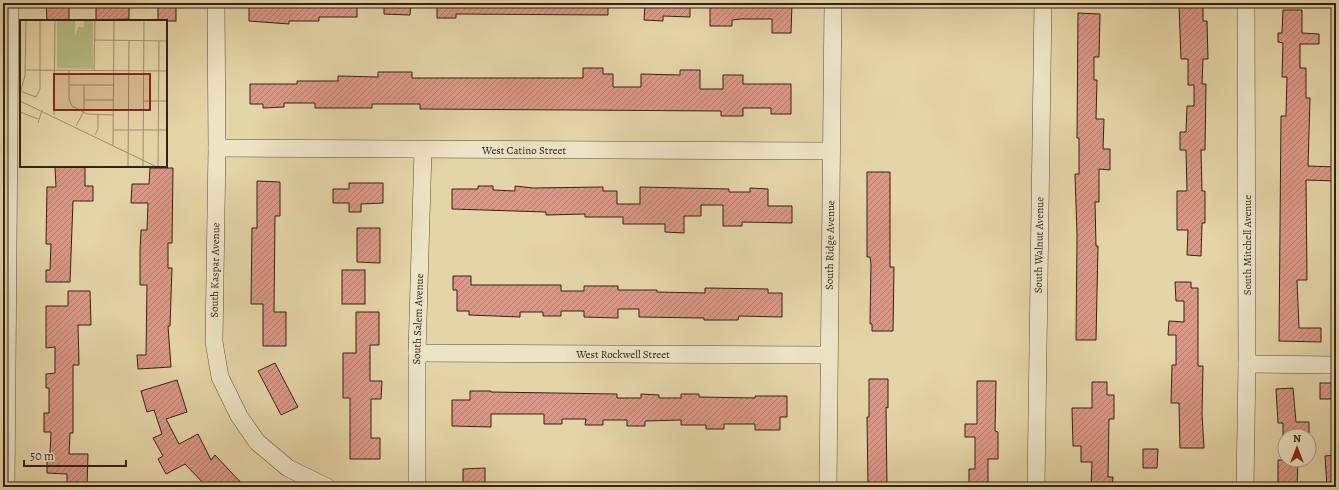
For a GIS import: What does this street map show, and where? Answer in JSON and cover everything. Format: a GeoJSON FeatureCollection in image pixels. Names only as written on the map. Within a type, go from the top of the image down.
{"type":"FeatureCollection","features":[{"type":"Feature","properties":{"kind":"street"},"geometry":{"type":"LineString","coordinates":[[6,487],[10,3]]}},
{"type":"Feature","properties":{"kind":"street","name":"South Kaspar Avenue"},"geometry":{"type":"LineString","coordinates":[[216,3],[217,148],[214,342],[220,377],[239,416],[257,442],[288,468],[327,487]]}},
{"type":"Feature","properties":{"kind":"street","name":"South Ridge Avenue"},"geometry":{"type":"LineString","coordinates":[[828,487],[828,355],[833,3]]}},
{"type":"Feature","properties":{"kind":"street","name":"South Walnut Avenue"},"geometry":{"type":"LineString","coordinates":[[1036,487],[1042,3]]}},
{"type":"Feature","properties":{"kind":"street","name":"South Mitchell Avenue"},"geometry":{"type":"LineString","coordinates":[[1245,487],[1247,364],[1246,3]]}},
{"type":"Feature","properties":{"kind":"street","name":"West Catino Street"},"geometry":{"type":"LineString","coordinates":[[217,148],[831,151]]}},
{"type":"Feature","properties":{"kind":"street","name":"South Salem Avenue"},"geometry":{"type":"LineString","coordinates":[[417,487],[417,353],[424,150]]}},
{"type":"Feature","properties":{"kind":"street","name":"West Rockwell Street"},"geometry":{"type":"LineString","coordinates":[[417,353],[828,355]]}},
{"type":"Feature","properties":{"kind":"street"},"geometry":{"type":"LineString","coordinates":[[1247,364],[1336,365]]}},
{"type":"Feature","properties":{"kind":"building"},"geometry":{"type":"Polygon","coordinates":[[[46,3],[69,3],[69,20],[47,20],[46,3]]]}},
{"type":"Feature","properties":{"kind":"building"},"geometry":{"type":"Polygon","coordinates":[[[96,3],[129,3],[129,19],[96,20],[96,3]]]}},
{"type":"Feature","properties":{"kind":"building"},"geometry":{"type":"Polygon","coordinates":[[[158,3],[176,3],[176,21],[158,20],[158,3]]]}},
{"type":"Feature","properties":{"kind":"building"},"geometry":{"type":"Polygon","coordinates":[[[249,3],[357,3],[357,17],[319,17],[319,21],[289,21],[289,24],[249,21],[249,3]]]}},
{"type":"Feature","properties":{"kind":"building"},"geometry":{"type":"Polygon","coordinates":[[[384,3],[411,3],[410,15],[384,14],[384,3]]]}},
{"type":"Feature","properties":{"kind":"building"},"geometry":{"type":"Polygon","coordinates":[[[437,3],[608,3],[608,15],[456,14],[456,18],[437,18],[437,3]]]}},
{"type":"Feature","properties":{"kind":"building"},"geometry":{"type":"Polygon","coordinates":[[[645,3],[690,3],[690,17],[663,16],[663,21],[644,20],[645,3]]]}},
{"type":"Feature","properties":{"kind":"building"},"geometry":{"type":"Polygon","coordinates":[[[710,3],[792,3],[791,33],[772,33],[772,19],[732,20],[732,26],[710,26],[710,3]]]}},
{"type":"Feature","properties":{"kind":"building"},"geometry":{"type":"Polygon","coordinates":[[[1203,3],[1203,21],[1207,21],[1208,59],[1203,59],[1202,84],[1206,84],[1205,150],[1201,150],[1202,191],[1205,191],[1205,223],[1202,223],[1201,256],[1187,255],[1188,230],[1177,230],[1177,191],[1187,191],[1186,150],[1180,150],[1180,132],[1186,132],[1187,106],[1194,106],[1194,85],[1188,85],[1188,59],[1181,59],[1179,4],[1203,3]]]}},
{"type":"Feature","properties":{"kind":"building"},"geometry":{"type":"Polygon","coordinates":[[[1283,10],[1302,10],[1302,33],[1319,34],[1319,44],[1300,44],[1300,68],[1306,68],[1306,98],[1310,98],[1308,166],[1336,167],[1336,181],[1306,180],[1307,280],[1297,280],[1299,328],[1321,328],[1321,342],[1279,341],[1281,116],[1286,116],[1287,77],[1282,77],[1283,43],[1278,42],[1278,33],[1282,33],[1283,10]]]}},
{"type":"Feature","properties":{"kind":"building"},"geometry":{"type":"Polygon","coordinates":[[[1078,13],[1100,14],[1099,57],[1094,57],[1094,80],[1097,80],[1096,119],[1104,119],[1103,149],[1110,149],[1110,170],[1099,169],[1099,202],[1095,202],[1096,246],[1098,246],[1096,340],[1076,340],[1077,235],[1075,174],[1079,174],[1079,138],[1077,138],[1078,13]]]}},
{"type":"Feature","properties":{"kind":"building"},"geometry":{"type":"Polygon","coordinates":[[[583,68],[603,68],[603,74],[613,74],[613,87],[641,87],[641,74],[680,75],[680,70],[700,70],[700,89],[723,89],[723,75],[743,75],[743,84],[791,84],[791,114],[771,114],[771,108],[743,108],[743,116],[721,116],[721,111],[420,109],[420,104],[372,104],[372,108],[315,108],[315,103],[284,103],[284,107],[263,108],[263,104],[250,104],[250,84],[297,84],[297,81],[338,81],[338,76],[378,77],[378,72],[412,72],[412,78],[583,78],[583,68]]]}},
{"type":"Feature","properties":{"kind":"building"},"geometry":{"type":"Polygon","coordinates":[[[55,167],[85,167],[85,186],[93,186],[93,201],[73,201],[70,282],[46,282],[46,270],[50,270],[51,244],[46,244],[47,187],[56,187],[55,167]]]}},
{"type":"Feature","properties":{"kind":"building"},"geometry":{"type":"Polygon","coordinates":[[[150,168],[173,168],[172,243],[168,243],[168,268],[172,268],[170,326],[168,326],[171,367],[138,369],[137,355],[146,355],[147,285],[140,285],[140,251],[141,230],[147,230],[148,203],[131,203],[132,184],[149,184],[150,168]]]}},
{"type":"Feature","properties":{"kind":"building"},"geometry":{"type":"Polygon","coordinates":[[[867,172],[890,172],[890,267],[894,267],[893,331],[872,331],[872,324],[870,324],[871,264],[870,257],[867,257],[867,172]]]}},
{"type":"Feature","properties":{"kind":"building"},"geometry":{"type":"Polygon","coordinates":[[[257,181],[280,182],[280,216],[275,216],[274,312],[286,312],[286,346],[263,346],[263,304],[251,304],[252,228],[257,228],[257,181]]]}},
{"type":"Feature","properties":{"kind":"building"},"geometry":{"type":"Polygon","coordinates":[[[349,183],[383,183],[383,203],[361,204],[361,212],[349,212],[349,203],[333,203],[333,189],[349,189],[349,183]]]}},
{"type":"Feature","properties":{"kind":"building"},"geometry":{"type":"Polygon","coordinates":[[[478,186],[493,186],[493,190],[515,191],[515,186],[533,188],[603,187],[603,191],[617,191],[617,204],[640,204],[640,187],[729,189],[729,192],[750,192],[750,188],[768,189],[768,206],[792,206],[792,223],[742,222],[742,226],[723,226],[723,205],[701,205],[701,216],[684,216],[684,233],[665,232],[665,224],[623,224],[623,217],[585,217],[585,214],[546,215],[546,212],[452,209],[452,189],[478,189],[478,186]]]}},
{"type":"Feature","properties":{"kind":"building"},"geometry":{"type":"Polygon","coordinates":[[[357,228],[380,228],[380,263],[357,262],[357,228]]]}},
{"type":"Feature","properties":{"kind":"building"},"geometry":{"type":"Polygon","coordinates":[[[342,270],[365,270],[365,304],[342,304],[342,270]]]}},
{"type":"Feature","properties":{"kind":"building"},"geometry":{"type":"Polygon","coordinates":[[[453,276],[471,276],[471,285],[561,285],[561,291],[584,291],[584,286],[618,286],[618,290],[657,290],[657,292],[705,293],[705,288],[768,289],[768,293],[782,293],[782,317],[739,316],[738,320],[704,320],[704,318],[639,317],[639,309],[618,309],[618,318],[584,317],[584,311],[561,311],[561,316],[543,316],[543,312],[520,312],[520,317],[469,315],[469,311],[457,311],[457,290],[453,290],[453,276]]]}},
{"type":"Feature","properties":{"kind":"building"},"geometry":{"type":"Polygon","coordinates":[[[1175,282],[1191,282],[1191,288],[1198,288],[1198,366],[1203,366],[1202,414],[1204,448],[1180,448],[1179,403],[1171,403],[1172,365],[1176,365],[1176,335],[1168,335],[1169,321],[1184,322],[1184,301],[1176,301],[1175,282]]]}},
{"type":"Feature","properties":{"kind":"building"},"geometry":{"type":"Polygon","coordinates":[[[68,291],[90,291],[91,325],[78,325],[79,365],[73,365],[73,433],[70,433],[69,454],[88,454],[87,487],[67,487],[67,474],[47,473],[47,454],[50,454],[51,432],[44,432],[44,413],[49,413],[49,388],[46,388],[46,374],[55,373],[55,347],[46,348],[46,306],[68,306],[68,291]]]}},
{"type":"Feature","properties":{"kind":"building"},"geometry":{"type":"Polygon","coordinates":[[[356,312],[379,312],[379,345],[370,345],[370,381],[382,381],[381,399],[371,399],[371,438],[380,438],[380,459],[350,459],[350,398],[343,398],[343,353],[356,353],[356,312]]]}},
{"type":"Feature","properties":{"kind":"building"},"geometry":{"type":"Polygon","coordinates":[[[275,363],[298,407],[281,415],[258,371],[275,363]]]}},
{"type":"Feature","properties":{"kind":"building"},"geometry":{"type":"Polygon","coordinates":[[[869,379],[888,379],[888,408],[886,407],[887,487],[868,487],[867,417],[869,417],[869,379]]]}},
{"type":"Feature","properties":{"kind":"building"},"geometry":{"type":"Polygon","coordinates":[[[177,380],[187,412],[166,419],[179,444],[198,434],[211,460],[215,455],[245,487],[207,487],[185,464],[166,474],[158,459],[163,456],[153,438],[162,434],[154,410],[147,412],[141,391],[177,380]]]}},
{"type":"Feature","properties":{"kind":"building"},"geometry":{"type":"Polygon","coordinates":[[[977,381],[996,381],[995,431],[998,432],[998,459],[988,459],[988,487],[969,487],[969,469],[975,469],[975,437],[965,437],[965,424],[977,424],[977,381]]]}},
{"type":"Feature","properties":{"kind":"building"},"geometry":{"type":"Polygon","coordinates":[[[1092,382],[1107,382],[1107,395],[1114,395],[1114,419],[1109,419],[1108,477],[1113,477],[1112,487],[1091,487],[1092,462],[1081,462],[1081,446],[1073,446],[1072,408],[1092,408],[1092,382]]]}},
{"type":"Feature","properties":{"kind":"building"},"geometry":{"type":"Polygon","coordinates":[[[1320,383],[1336,383],[1336,399],[1320,399],[1320,383]]]}},
{"type":"Feature","properties":{"kind":"building"},"geometry":{"type":"Polygon","coordinates":[[[1293,388],[1296,422],[1309,422],[1309,428],[1283,428],[1283,423],[1278,423],[1276,389],[1293,388]]]}},
{"type":"Feature","properties":{"kind":"building"},"geometry":{"type":"Polygon","coordinates":[[[470,391],[617,394],[617,398],[641,398],[641,394],[659,395],[659,398],[681,398],[681,394],[699,394],[699,397],[755,398],[755,396],[787,396],[787,417],[780,417],[780,430],[755,430],[755,424],[724,424],[724,429],[706,429],[706,425],[681,425],[681,420],[645,421],[645,426],[627,426],[627,420],[603,420],[603,425],[585,425],[586,419],[562,419],[562,424],[544,424],[544,414],[491,414],[491,427],[452,426],[452,400],[470,400],[470,391]]]}},
{"type":"Feature","properties":{"kind":"building"},"geometry":{"type":"Polygon","coordinates":[[[1143,449],[1158,449],[1157,468],[1143,468],[1143,449]]]}},
{"type":"Feature","properties":{"kind":"building"},"geometry":{"type":"Polygon","coordinates":[[[1336,455],[1336,487],[1327,487],[1325,456],[1336,455]]]}},
{"type":"Feature","properties":{"kind":"building"},"geometry":{"type":"Polygon","coordinates":[[[485,468],[485,487],[463,487],[463,469],[485,468]]]}},
{"type":"Feature","properties":{"kind":"building"},"geometry":{"type":"Polygon","coordinates":[[[1278,468],[1298,468],[1297,487],[1281,487],[1281,485],[1278,485],[1278,468]]]}}]}
